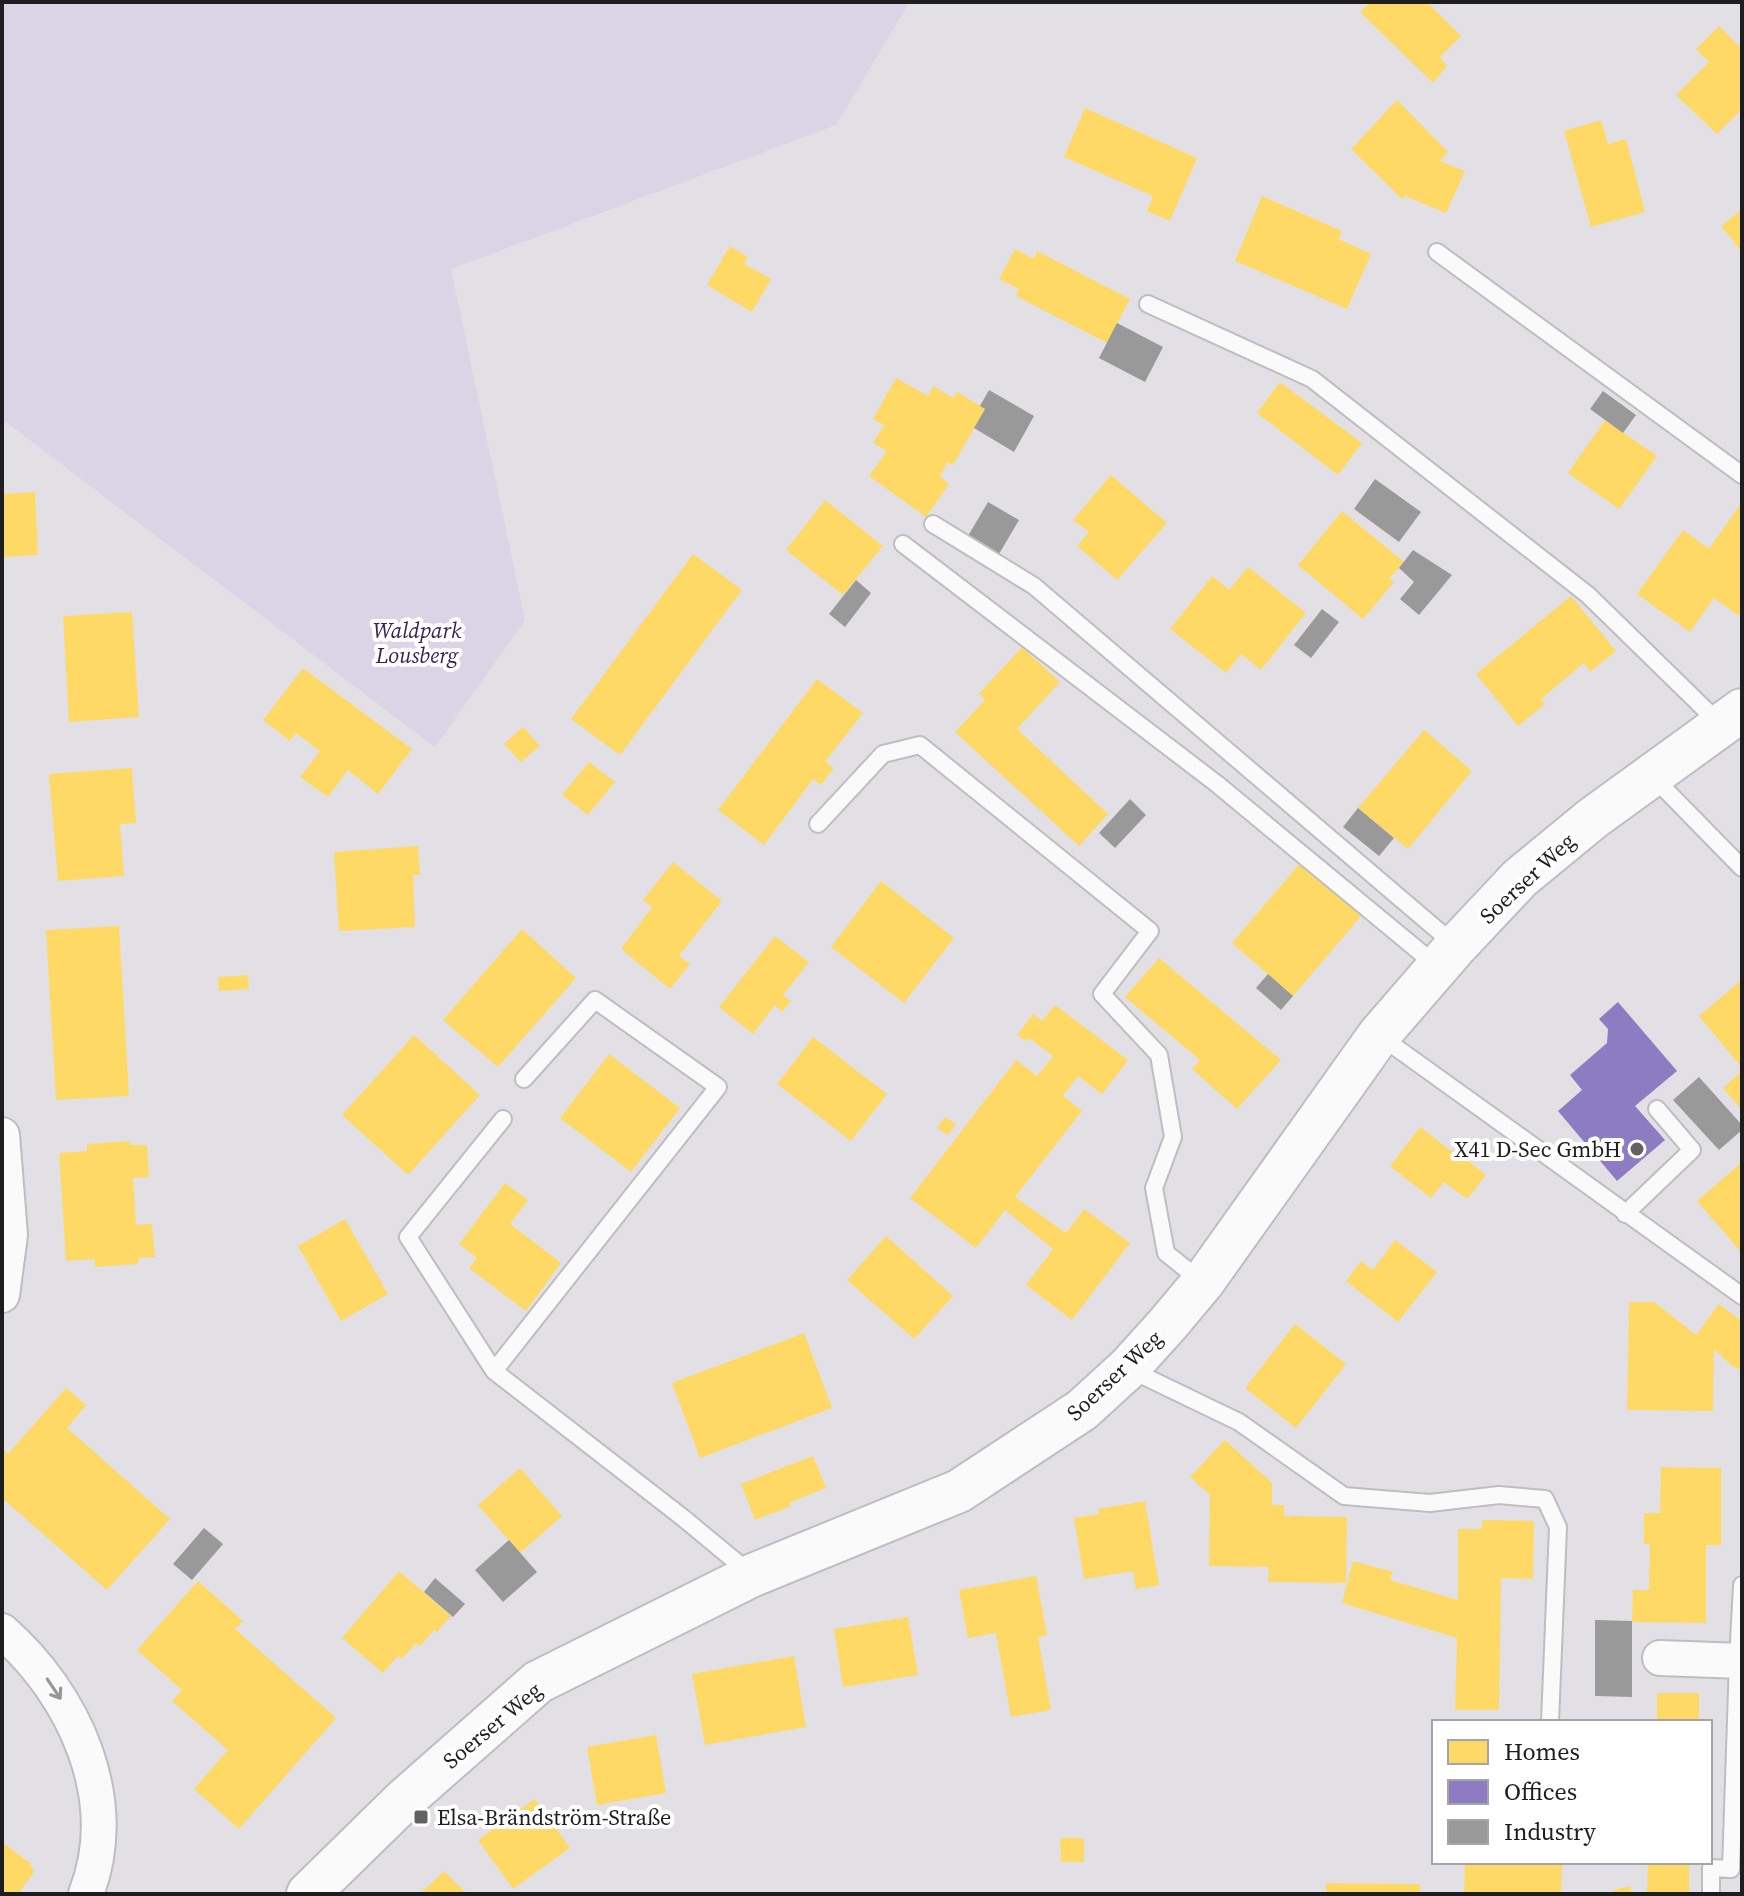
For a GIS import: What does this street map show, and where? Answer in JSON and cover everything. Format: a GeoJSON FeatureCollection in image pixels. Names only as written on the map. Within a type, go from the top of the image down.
{"type":"FeatureCollection","features":[{"type":"Feature","properties":{"kind":"street","name":"Soerser Weg"},"geometry":{"type":"LineString","coordinates":[[308,1894],[404,1800],[538,1682],[753,1575],[959,1491],[1082,1410],[1128,1368],[1203,1282],[1379,1035],[1520,878],[1593,818],[1731,717]]}},
{"type":"Feature","properties":{"kind":"street"},"geometry":{"type":"LineString","coordinates":[[2,1135],[10,1235],[2,1295]]}},
{"type":"Feature","properties":{"kind":"street"},"geometry":{"type":"LineString","coordinates":[[2,1631],[23,1649],[53,1686],[80,1735],[96,1788],[99,1835],[92,1880],[86,1894]]}},
{"type":"Feature","properties":{"kind":"street"},"geometry":{"type":"LineString","coordinates":[[1660,1658],[1740,1661]]}},
{"type":"Feature","properties":{"kind":"lane"},"geometry":{"type":"LineString","coordinates":[[1437,252],[1742,475]]}},
{"type":"Feature","properties":{"kind":"lane"},"geometry":{"type":"LineString","coordinates":[[1148,304],[1312,379],[1588,595],[1731,717]]}},
{"type":"Feature","properties":{"kind":"lane"},"geometry":{"type":"LineString","coordinates":[[933,524],[1034,586],[1447,957]]}},
{"type":"Feature","properties":{"kind":"lane"},"geometry":{"type":"LineString","coordinates":[[903,544],[1447,957]]}},
{"type":"Feature","properties":{"kind":"lane"},"geometry":{"type":"LineString","coordinates":[[818,824],[883,754],[920,745],[1150,931],[1102,994],[1159,1055],[1173,1137],[1154,1188],[1166,1253],[1203,1282]]}},
{"type":"Feature","properties":{"kind":"lane"},"geometry":{"type":"LineString","coordinates":[[1652,776],[1742,868]]}},
{"type":"Feature","properties":{"kind":"lane"},"geometry":{"type":"LineString","coordinates":[[494,1371],[718,1087],[595,1000],[524,1079]]}},
{"type":"Feature","properties":{"kind":"lane"},"geometry":{"type":"LineString","coordinates":[[1379,1035],[1742,1296]]}},
{"type":"Feature","properties":{"kind":"lane"},"geometry":{"type":"LineString","coordinates":[[1625,1214],[1692,1150],[1657,1109]]}},
{"type":"Feature","properties":{"kind":"lane"},"geometry":{"type":"LineString","coordinates":[[503,1119],[408,1237],[494,1371],[753,1575]]}},
{"type":"Feature","properties":{"kind":"lane"},"geometry":{"type":"LineString","coordinates":[[1128,1368],[1239,1422],[1344,1496],[1430,1503],[1499,1495],[1545,1499],[1558,1527],[1550,1720]]}},
{"type":"Feature","properties":{"kind":"lane"},"geometry":{"type":"LineString","coordinates":[[1711,1894],[1711,1868],[1731,1869],[1742,1585]]}},
{"type":"Feature","properties":{"kind":"green space","name":"Waldpark Lousberg"},"geometry":{"type":"Polygon","coordinates":[[[2,2],[908,2],[836,125],[451,269],[525,620],[435,747],[2,419],[2,2]]]}},
{"type":"Feature","properties":{"kind":"building: Homes"},"geometry":{"type":"Polygon","coordinates":[[[1370,2],[1427,2],[1461,36],[1440,57],[1447,66],[1433,83],[1360,12],[1370,2]]]}},
{"type":"Feature","properties":{"kind":"building: Homes"},"geometry":{"type":"Polygon","coordinates":[[[1719,26],[1742,49],[1742,109],[1717,134],[1676,95],[1709,62],[1696,49],[1719,26]]]}},
{"type":"Feature","properties":{"kind":"building: Homes"},"geometry":{"type":"Polygon","coordinates":[[[1397,100],[1448,152],[1440,161],[1465,171],[1446,213],[1405,196],[1402,199],[1351,149],[1397,100]]]}},
{"type":"Feature","properties":{"kind":"building: Homes"},"geometry":{"type":"Polygon","coordinates":[[[1085,108],[1197,158],[1170,221],[1147,211],[1153,196],[1064,157],[1085,108]]]}},
{"type":"Feature","properties":{"kind":"building: Homes"},"geometry":{"type":"Polygon","coordinates":[[[1601,120],[1608,144],[1626,139],[1645,212],[1591,227],[1564,131],[1601,120]]]}},
{"type":"Feature","properties":{"kind":"building: Homes"},"geometry":{"type":"Polygon","coordinates":[[[1262,196],[1342,231],[1339,239],[1371,254],[1347,309],[1235,261],[1262,196]]]}},
{"type":"Feature","properties":{"kind":"building: Homes"},"geometry":{"type":"Polygon","coordinates":[[[1742,209],[1742,252],[1721,226],[1742,209]]]}},
{"type":"Feature","properties":{"kind":"building: Homes"},"geometry":{"type":"Polygon","coordinates":[[[730,246],[748,257],[744,264],[771,279],[752,312],[707,285],[730,246]]]}},
{"type":"Feature","properties":{"kind":"building: Homes"},"geometry":{"type":"Polygon","coordinates":[[[1015,249],[1034,259],[1037,251],[1130,299],[1107,343],[1016,296],[1019,289],[999,279],[1015,249]]]}},
{"type":"Feature","properties":{"kind":"building: Homes"},"geometry":{"type":"Polygon","coordinates":[[[896,378],[928,396],[933,386],[953,398],[957,392],[985,409],[953,465],[948,462],[940,476],[949,484],[926,517],[869,476],[887,451],[873,443],[884,425],[873,419],[896,378]]]}},
{"type":"Feature","properties":{"kind":"building: Homes"},"geometry":{"type":"Polygon","coordinates":[[[1280,382],[1362,443],[1338,475],[1257,413],[1280,382]]]}},
{"type":"Feature","properties":{"kind":"building: Homes"},"geometry":{"type":"Polygon","coordinates":[[[1605,420],[1657,456],[1619,509],[1568,473],[1605,420]]]}},
{"type":"Feature","properties":{"kind":"building: Homes"},"geometry":{"type":"Polygon","coordinates":[[[1111,475],[1167,523],[1117,580],[1077,546],[1089,532],[1073,520],[1111,475]]]}},
{"type":"Feature","properties":{"kind":"building: Homes"},"geometry":{"type":"Polygon","coordinates":[[[35,492],[38,555],[2,557],[2,494],[35,492]]]}},
{"type":"Feature","properties":{"kind":"building: Homes"},"geometry":{"type":"Polygon","coordinates":[[[825,500],[883,546],[843,595],[786,550],[825,500]]]}},
{"type":"Feature","properties":{"kind":"building: Homes"},"geometry":{"type":"Polygon","coordinates":[[[1742,502],[1742,612],[1739,616],[1714,598],[1690,632],[1637,594],[1683,530],[1709,549],[1742,502]]]}},
{"type":"Feature","properties":{"kind":"building: Homes"},"geometry":{"type":"Polygon","coordinates":[[[1342,511],[1404,562],[1389,579],[1394,582],[1363,619],[1298,565],[1342,511]]]}},
{"type":"Feature","properties":{"kind":"building: Homes"},"geometry":{"type":"Polygon","coordinates":[[[693,554],[742,590],[620,755],[571,719],[693,554]]]}},
{"type":"Feature","properties":{"kind":"building: Homes"},"geometry":{"type":"Polygon","coordinates":[[[1248,567],[1306,613],[1261,670],[1241,654],[1226,673],[1170,629],[1212,576],[1229,590],[1248,567]]]}},
{"type":"Feature","properties":{"kind":"building: Homes"},"geometry":{"type":"Polygon","coordinates":[[[1571,596],[1616,651],[1590,672],[1584,663],[1541,699],[1545,704],[1518,726],[1476,674],[1571,596]]]}},
{"type":"Feature","properties":{"kind":"building: Homes"},"geometry":{"type":"Polygon","coordinates":[[[132,612],[139,717],[69,722],[63,616],[132,612]]]}},
{"type":"Feature","properties":{"kind":"building: Homes"},"geometry":{"type":"Polygon","coordinates":[[[1022,647],[1060,682],[1017,729],[1108,814],[1079,846],[955,732],[985,700],[979,694],[1022,647]]]}},
{"type":"Feature","properties":{"kind":"building: Homes"},"geometry":{"type":"Polygon","coordinates":[[[303,668],[412,749],[378,794],[348,770],[328,797],[300,777],[320,751],[296,733],[290,741],[263,720],[303,668]]]}},
{"type":"Feature","properties":{"kind":"building: Homes"},"geometry":{"type":"Polygon","coordinates":[[[817,679],[863,713],[825,762],[834,768],[821,785],[813,779],[764,845],[718,810],[817,679]]]}},
{"type":"Feature","properties":{"kind":"building: Homes"},"geometry":{"type":"Polygon","coordinates":[[[523,727],[540,746],[521,762],[504,744],[523,727]]]}},
{"type":"Feature","properties":{"kind":"building: Homes"},"geometry":{"type":"Polygon","coordinates":[[[1424,730],[1472,771],[1408,849],[1358,808],[1424,730]]]}},
{"type":"Feature","properties":{"kind":"building: Homes"},"geometry":{"type":"Polygon","coordinates":[[[589,762],[615,782],[588,815],[562,795],[589,762]]]}},
{"type":"Feature","properties":{"kind":"building: Homes"},"geometry":{"type":"Polygon","coordinates":[[[132,768],[136,823],[120,824],[124,876],[58,881],[49,774],[132,768]]]}},
{"type":"Feature","properties":{"kind":"building: Homes"},"geometry":{"type":"Polygon","coordinates":[[[418,846],[420,875],[413,875],[415,927],[339,931],[334,852],[418,846]]]}},
{"type":"Feature","properties":{"kind":"building: Homes"},"geometry":{"type":"Polygon","coordinates":[[[673,862],[722,901],[679,956],[690,964],[670,989],[621,949],[652,907],[643,900],[673,862]]]}},
{"type":"Feature","properties":{"kind":"building: Homes"},"geometry":{"type":"Polygon","coordinates":[[[1301,862],[1362,915],[1293,996],[1232,943],[1301,862]]]}},
{"type":"Feature","properties":{"kind":"building: Homes"},"geometry":{"type":"Polygon","coordinates":[[[881,881],[954,938],[904,1003],[831,947],[881,881]]]}},
{"type":"Feature","properties":{"kind":"building: Homes"},"geometry":{"type":"Polygon","coordinates":[[[119,926],[129,1096],[56,1100],[46,930],[119,926]]]}},
{"type":"Feature","properties":{"kind":"building: Homes"},"geometry":{"type":"Polygon","coordinates":[[[522,929],[576,978],[498,1067],[443,1020],[522,929]]]}},
{"type":"Feature","properties":{"kind":"building: Homes"},"geometry":{"type":"Polygon","coordinates":[[[775,936],[809,962],[783,995],[791,1001],[782,1012],[775,1005],[753,1034],[719,1007],[775,936]]]}},
{"type":"Feature","properties":{"kind":"building: Homes"},"geometry":{"type":"Polygon","coordinates":[[[1159,958],[1281,1060],[1237,1109],[1192,1069],[1200,1060],[1125,997],[1159,958]]]}},
{"type":"Feature","properties":{"kind":"building: Homes"},"geometry":{"type":"Polygon","coordinates":[[[248,975],[249,989],[219,991],[218,977],[248,975]]]}},
{"type":"Feature","properties":{"kind":"building: Homes"},"geometry":{"type":"Polygon","coordinates":[[[1739,982],[1742,986],[1742,1068],[1699,1016],[1739,982]]]}},
{"type":"Feature","properties":{"kind":"building: Homes"},"geometry":{"type":"Polygon","coordinates":[[[1055,1005],[1128,1060],[1102,1094],[1078,1076],[1063,1096],[1082,1111],[1015,1197],[1066,1233],[1084,1209],[1130,1243],[1072,1320],[1026,1285],[1053,1249],[1005,1210],[976,1248],[910,1198],[1016,1060],[1037,1076],[1053,1056],[1029,1038],[1026,1041],[1017,1035],[1033,1014],[1042,1021],[1055,1005]]]}},
{"type":"Feature","properties":{"kind":"building: Homes"},"geometry":{"type":"Polygon","coordinates":[[[414,1035],[480,1095],[408,1175],[342,1115],[414,1035]]]}},
{"type":"Feature","properties":{"kind":"building: Homes"},"geometry":{"type":"Polygon","coordinates":[[[813,1037],[887,1094],[851,1141],[777,1084],[813,1037]]]}},
{"type":"Feature","properties":{"kind":"building: Homes"},"geometry":{"type":"Polygon","coordinates":[[[609,1054],[680,1108],[631,1172],[560,1118],[609,1054]]]}},
{"type":"Feature","properties":{"kind":"building: Homes"},"geometry":{"type":"Polygon","coordinates":[[[1742,1071],[1742,1110],[1723,1088],[1742,1071]]]}},
{"type":"Feature","properties":{"kind":"building: Homes"},"geometry":{"type":"Polygon","coordinates":[[[945,1117],[956,1124],[948,1135],[937,1128],[945,1117]]]}},
{"type":"Feature","properties":{"kind":"building: Homes"},"geometry":{"type":"Polygon","coordinates":[[[1420,1127],[1486,1175],[1467,1199],[1444,1182],[1431,1198],[1390,1166],[1420,1127]]]}},
{"type":"Feature","properties":{"kind":"building: Homes"},"geometry":{"type":"Polygon","coordinates":[[[130,1141],[130,1145],[147,1145],[149,1177],[133,1178],[136,1225],[152,1224],[155,1257],[138,1258],[138,1264],[95,1267],[95,1259],[66,1261],[59,1153],[87,1151],[87,1144],[130,1141]]]}},
{"type":"Feature","properties":{"kind":"building: Homes"},"geometry":{"type":"Polygon","coordinates":[[[1742,1162],[1742,1253],[1697,1201],[1742,1162]]]}},
{"type":"Feature","properties":{"kind":"building: Homes"},"geometry":{"type":"Polygon","coordinates":[[[505,1183],[528,1200],[510,1224],[561,1263],[526,1311],[469,1268],[477,1258],[459,1244],[505,1183]]]}},
{"type":"Feature","properties":{"kind":"building: Homes"},"geometry":{"type":"Polygon","coordinates":[[[345,1219],[388,1294],[341,1321],[298,1246],[345,1219]]]}},
{"type":"Feature","properties":{"kind":"building: Homes"},"geometry":{"type":"Polygon","coordinates":[[[886,1236],[953,1296],[914,1339],[847,1280],[886,1236]]]}},
{"type":"Feature","properties":{"kind":"building: Homes"},"geometry":{"type":"Polygon","coordinates":[[[1395,1240],[1437,1272],[1398,1322],[1346,1281],[1361,1261],[1373,1270],[1395,1240]]]}},
{"type":"Feature","properties":{"kind":"building: Homes"},"geometry":{"type":"Polygon","coordinates":[[[1629,1302],[1654,1302],[1696,1335],[1719,1304],[1742,1321],[1742,1370],[1733,1367],[1714,1349],[1713,1411],[1627,1410],[1629,1302]]]}},
{"type":"Feature","properties":{"kind":"building: Homes"},"geometry":{"type":"Polygon","coordinates":[[[1295,1324],[1346,1364],[1296,1428],[1245,1388],[1295,1324]]]}},
{"type":"Feature","properties":{"kind":"building: Homes"},"geometry":{"type":"Polygon","coordinates":[[[804,1333],[832,1408],[700,1458],[672,1383],[804,1333]]]}},
{"type":"Feature","properties":{"kind":"building: Homes"},"geometry":{"type":"Polygon","coordinates":[[[66,1388],[86,1405],[67,1428],[170,1519],[107,1590],[2,1498],[2,1449],[8,1454],[66,1388]]]}},
{"type":"Feature","properties":{"kind":"building: Homes"},"geometry":{"type":"Polygon","coordinates":[[[1225,1440],[1272,1483],[1272,1505],[1284,1505],[1284,1516],[1347,1517],[1346,1583],[1268,1582],[1269,1567],[1209,1566],[1210,1495],[1190,1477],[1225,1440]]]}},
{"type":"Feature","properties":{"kind":"building: Homes"},"geometry":{"type":"Polygon","coordinates":[[[813,1456],[826,1488],[755,1520],[741,1484],[813,1456]]]}},
{"type":"Feature","properties":{"kind":"building: Homes"},"geometry":{"type":"Polygon","coordinates":[[[1661,1467],[1721,1468],[1721,1545],[1706,1545],[1706,1623],[1632,1622],[1633,1590],[1649,1590],[1650,1544],[1644,1544],[1644,1513],[1660,1513],[1661,1467]]]}},
{"type":"Feature","properties":{"kind":"building: Homes"},"geometry":{"type":"Polygon","coordinates":[[[520,1468],[562,1516],[520,1553],[478,1505],[520,1468]]]}},
{"type":"Feature","properties":{"kind":"building: Homes"},"geometry":{"type":"Polygon","coordinates":[[[1145,1501],[1159,1585],[1136,1589],[1133,1571],[1084,1579],[1074,1518],[1099,1514],[1098,1509],[1145,1501]]]}},
{"type":"Feature","properties":{"kind":"building: Homes"},"geometry":{"type":"Polygon","coordinates":[[[1482,1520],[1534,1521],[1533,1579],[1501,1578],[1499,1710],[1455,1710],[1457,1638],[1342,1603],[1353,1561],[1393,1572],[1390,1580],[1458,1600],[1458,1529],[1482,1529],[1482,1520]]]}},
{"type":"Feature","properties":{"kind":"building: Homes"},"geometry":{"type":"Polygon","coordinates":[[[399,1571],[451,1616],[420,1646],[416,1643],[402,1659],[398,1656],[383,1673],[342,1638],[399,1571]]]}},
{"type":"Feature","properties":{"kind":"building: Homes"},"geometry":{"type":"Polygon","coordinates":[[[1036,1576],[1047,1635],[1038,1637],[1051,1710],[1011,1717],[996,1633],[968,1638],[959,1590],[1036,1576]]]}},
{"type":"Feature","properties":{"kind":"building: Homes"},"geometry":{"type":"Polygon","coordinates":[[[198,1581],[243,1621],[235,1629],[336,1718],[239,1829],[194,1789],[228,1750],[172,1701],[182,1690],[137,1650],[198,1581]]]}},
{"type":"Feature","properties":{"kind":"building: Homes"},"geometry":{"type":"Polygon","coordinates":[[[908,1617],[918,1675],[843,1687],[834,1629],[908,1617]]]}},
{"type":"Feature","properties":{"kind":"building: Homes"},"geometry":{"type":"Polygon","coordinates":[[[794,1656],[806,1727],[705,1745],[692,1674],[794,1656]]]}},
{"type":"Feature","properties":{"kind":"building: Homes"},"geometry":{"type":"Polygon","coordinates":[[[1657,1693],[1699,1693],[1699,1720],[1657,1720],[1657,1693]]]}},
{"type":"Feature","properties":{"kind":"building: Homes"},"geometry":{"type":"Polygon","coordinates":[[[656,1735],[666,1793],[597,1805],[587,1747],[656,1735]]]}},
{"type":"Feature","properties":{"kind":"building: Homes"},"geometry":{"type":"Polygon","coordinates":[[[535,1799],[570,1848],[513,1889],[478,1840],[535,1799]]]}},
{"type":"Feature","properties":{"kind":"building: Homes"},"geometry":{"type":"Polygon","coordinates":[[[1060,1838],[1084,1838],[1084,1862],[1061,1862],[1060,1838]]]}},
{"type":"Feature","properties":{"kind":"building: Homes"},"geometry":{"type":"Polygon","coordinates":[[[2,1842],[30,1863],[34,1872],[18,1894],[13,1891],[12,1894],[2,1894],[2,1842]]]}},
{"type":"Feature","properties":{"kind":"building: Homes"},"geometry":{"type":"Polygon","coordinates":[[[1465,1864],[1562,1864],[1561,1894],[1464,1894],[1465,1864]]]}},
{"type":"Feature","properties":{"kind":"building: Homes"},"geometry":{"type":"Polygon","coordinates":[[[1648,1864],[1689,1864],[1689,1894],[1647,1894],[1648,1864]]]}},
{"type":"Feature","properties":{"kind":"building: Homes"},"geometry":{"type":"Polygon","coordinates":[[[444,1871],[467,1894],[420,1894],[444,1871]]]}},
{"type":"Feature","properties":{"kind":"building: Homes"},"geometry":{"type":"Polygon","coordinates":[[[1326,1883],[1420,1884],[1420,1894],[1326,1894],[1326,1883]]]}},
{"type":"Feature","properties":{"kind":"building: Homes"},"geometry":{"type":"Polygon","coordinates":[[[1631,1886],[1631,1894],[1614,1894],[1614,1890],[1631,1886]]]}},
{"type":"Feature","properties":{"kind":"building: Offices"},"geometry":{"type":"Polygon","coordinates":[[[1618,1002],[1677,1071],[1635,1106],[1665,1140],[1617,1181],[1558,1111],[1582,1090],[1570,1075],[1607,1043],[1608,1029],[1599,1019],[1618,1002]]]}},
{"type":"Feature","properties":{"kind":"building: Industry"},"geometry":{"type":"Polygon","coordinates":[[[1117,323],[1163,347],[1145,382],[1099,358],[1117,323]]]}},
{"type":"Feature","properties":{"kind":"building: Industry"},"geometry":{"type":"Polygon","coordinates":[[[989,390],[1034,416],[1014,452],[974,428],[985,409],[980,406],[989,390]]]}},
{"type":"Feature","properties":{"kind":"building: Industry"},"geometry":{"type":"Polygon","coordinates":[[[1603,391],[1636,415],[1623,433],[1590,409],[1603,391]]]}},
{"type":"Feature","properties":{"kind":"building: Industry"},"geometry":{"type":"Polygon","coordinates":[[[1375,479],[1421,512],[1399,542],[1354,509],[1375,479]]]}},
{"type":"Feature","properties":{"kind":"building: Industry"},"geometry":{"type":"Polygon","coordinates":[[[988,502],[1019,520],[999,554],[968,536],[988,502]]]}},
{"type":"Feature","properties":{"kind":"building: Industry"},"geometry":{"type":"Polygon","coordinates":[[[1413,550],[1452,575],[1419,615],[1400,599],[1414,582],[1399,568],[1413,550]]]}},
{"type":"Feature","properties":{"kind":"building: Industry"},"geometry":{"type":"Polygon","coordinates":[[[856,580],[871,593],[845,627],[829,614],[856,580]]]}},
{"type":"Feature","properties":{"kind":"building: Industry"},"geometry":{"type":"Polygon","coordinates":[[[1322,609],[1339,622],[1311,658],[1294,645],[1322,609]]]}},
{"type":"Feature","properties":{"kind":"building: Industry"},"geometry":{"type":"Polygon","coordinates":[[[1130,799],[1146,815],[1115,848],[1099,833],[1130,799]]]}},
{"type":"Feature","properties":{"kind":"building: Industry"},"geometry":{"type":"Polygon","coordinates":[[[1358,808],[1394,838],[1379,856],[1343,827],[1358,808]]]}},
{"type":"Feature","properties":{"kind":"building: Industry"},"geometry":{"type":"Polygon","coordinates":[[[1268,974],[1293,996],[1281,1010],[1256,988],[1268,974]]]}},
{"type":"Feature","properties":{"kind":"building: Industry"},"geometry":{"type":"Polygon","coordinates":[[[1699,1077],[1742,1125],[1742,1130],[1719,1150],[1673,1100],[1699,1077]]]}},
{"type":"Feature","properties":{"kind":"building: Industry"},"geometry":{"type":"Polygon","coordinates":[[[204,1528],[223,1544],[192,1580],[173,1564],[204,1528]]]}},
{"type":"Feature","properties":{"kind":"building: Industry"},"geometry":{"type":"Polygon","coordinates":[[[509,1540],[537,1572],[503,1602],[475,1570],[509,1540]]]}},
{"type":"Feature","properties":{"kind":"building: Industry"},"geometry":{"type":"Polygon","coordinates":[[[435,1578],[465,1604],[453,1617],[424,1592],[435,1578]]]}},
{"type":"Feature","properties":{"kind":"building: Industry"},"geometry":{"type":"Polygon","coordinates":[[[1595,1620],[1632,1621],[1632,1697],[1595,1696],[1595,1620]]]}},
{"type":"Feature","properties":{"kind":"place","name":"X41 D-Sec GmbH"},"geometry":{"type":"Point","coordinates":[1637,1149]}},
{"type":"Feature","properties":{"kind":"place","name":"Elsa-Brändström-Straße"},"geometry":{"type":"Point","coordinates":[421,1817]}}]}
